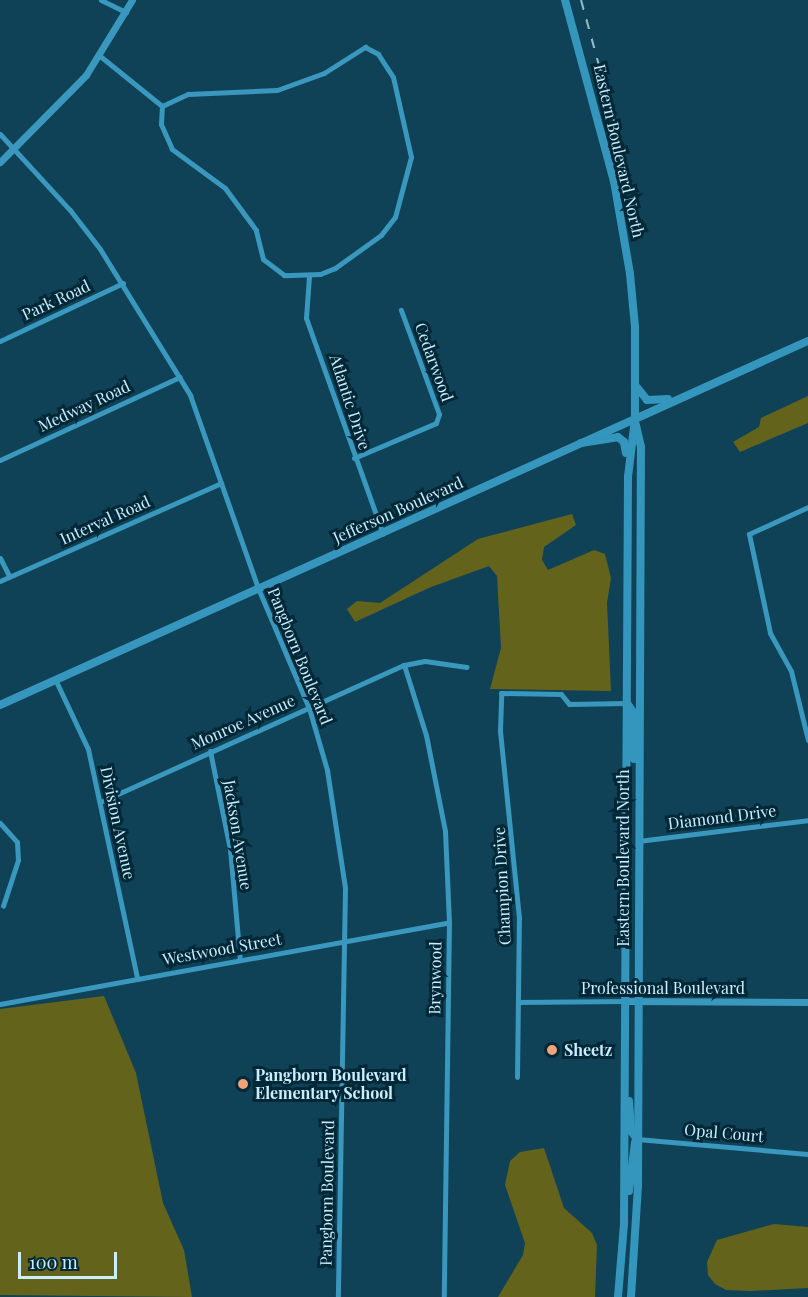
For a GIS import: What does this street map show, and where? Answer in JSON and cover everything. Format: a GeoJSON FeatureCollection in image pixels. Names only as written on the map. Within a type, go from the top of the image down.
{"type":"FeatureCollection","features":[{"type":"Feature","properties":{"kind":"main road","name":"Eastern Boulevard North"},"geometry":{"type":"LineString","coordinates":[[565,0],[624,229],[635,327],[635,419],[628,477],[624,1224],[618,1297]]}},
{"type":"Feature","properties":{"kind":"main road","name":"Jefferson Boulevard"},"geometry":{"type":"LineString","coordinates":[[0,705],[808,341]]}},
{"type":"Feature","properties":{"kind":"main road"},"geometry":{"type":"LineString","coordinates":[[636,385],[647,400],[657,402],[700,389]]}},
{"type":"Feature","properties":{"kind":"main road","name":"Eastern Boulevard North"},"geometry":{"type":"LineString","coordinates":[[631,1297],[637,1139],[641,447],[635,419]]}},
{"type":"Feature","properties":{"kind":"main road"},"geometry":{"type":"LineString","coordinates":[[581,443],[613,436],[621,439],[626,447],[628,477]]}},
{"type":"Feature","properties":{"kind":"main road"},"geometry":{"type":"LineString","coordinates":[[627,703],[633,711],[633,758],[639,770]]}},
{"type":"Feature","properties":{"kind":"main road"},"geometry":{"type":"LineString","coordinates":[[626,760],[630,775],[630,830],[638,841]]}},
{"type":"Feature","properties":{"kind":"main road"},"geometry":{"type":"LineString","coordinates":[[624,1067],[631,1131],[637,1139],[632,1150],[624,1224]]}},
{"type":"Feature","properties":{"kind":"street"},"geometry":{"type":"LineString","coordinates":[[101,0],[126,12]]}},
{"type":"Feature","properties":{"kind":"street"},"geometry":{"type":"LineString","coordinates":[[0,162],[70,93],[100,56],[132,0]]}},
{"type":"Feature","properties":{"kind":"street"},"geometry":{"type":"LineString","coordinates":[[365,47],[382,58],[393,77],[411,156],[399,204],[381,235],[335,268],[309,276],[284,275],[267,264],[255,230],[225,188],[172,149],[161,124],[162,106],[188,94],[277,90],[324,73],[365,47]]}},
{"type":"Feature","properties":{"kind":"street"},"geometry":{"type":"LineString","coordinates":[[100,56],[162,106]]}},
{"type":"Feature","properties":{"kind":"street","name":"Pangborn Boulevard"},"geometry":{"type":"LineString","coordinates":[[0,134],[70,210],[123,283],[190,395],[258,588],[309,708],[327,770],[339,833],[345,938],[339,1297]]}},
{"type":"Feature","properties":{"kind":"street","name":"Atlantic Drive"},"geometry":{"type":"LineString","coordinates":[[309,276],[306,318],[383,534]]}},
{"type":"Feature","properties":{"kind":"street","name":"Park Road"},"geometry":{"type":"LineString","coordinates":[[0,341],[123,283]]}},
{"type":"Feature","properties":{"kind":"street","name":"Cedarwood"},"geometry":{"type":"LineString","coordinates":[[354,458],[436,423],[439,414],[401,310]]}},
{"type":"Feature","properties":{"kind":"street","name":"Medway Road"},"geometry":{"type":"LineString","coordinates":[[0,460],[180,377]]}},
{"type":"Feature","properties":{"kind":"street","name":"Interval Road"},"geometry":{"type":"LineString","coordinates":[[0,581],[221,483]]}},
{"type":"Feature","properties":{"kind":"street"},"geometry":{"type":"LineString","coordinates":[[808,507],[748,534],[770,633],[791,671],[808,740]]}},
{"type":"Feature","properties":{"kind":"street"},"geometry":{"type":"LineString","coordinates":[[0,558],[9,576]]}},
{"type":"Feature","properties":{"kind":"street","name":"Monroe Avenue"},"geometry":{"type":"LineString","coordinates":[[100,802],[404,665],[425,661],[467,667]]}},
{"type":"Feature","properties":{"kind":"street","name":"Brynwood"},"geometry":{"type":"LineString","coordinates":[[404,665],[426,735],[445,831],[449,922],[444,1297]]}},
{"type":"Feature","properties":{"kind":"street","name":"Division Avenue"},"geometry":{"type":"LineString","coordinates":[[55,679],[88,750],[137,978]]}},
{"type":"Feature","properties":{"kind":"street","name":"Champion Drive"},"geometry":{"type":"LineString","coordinates":[[517,1077],[518,886],[500,730],[501,693],[561,694],[569,704],[627,703]]}},
{"type":"Feature","properties":{"kind":"street","name":"Jackson Avenue"},"geometry":{"type":"LineString","coordinates":[[210,751],[230,849],[240,960]]}},
{"type":"Feature","properties":{"kind":"street","name":"Diamond Drive"},"geometry":{"type":"LineString","coordinates":[[638,841],[808,820]]}},
{"type":"Feature","properties":{"kind":"street"},"geometry":{"type":"LineString","coordinates":[[0,823],[16,842],[18,860],[3,906]]}},
{"type":"Feature","properties":{"kind":"street","name":"Westwood Street"},"geometry":{"type":"LineString","coordinates":[[0,1004],[240,960],[345,938],[449,922]]}},
{"type":"Feature","properties":{"kind":"street","name":"Professional Boulevard"},"geometry":{"type":"LineString","coordinates":[[518,1002],[808,1002]]}},
{"type":"Feature","properties":{"kind":"street","name":"Opal Court"},"geometry":{"type":"LineString","coordinates":[[637,1139],[808,1154]]}},
{"type":"Feature","properties":{"kind":"shaded area"},"geometry":{"type":"Polygon","coordinates":[[[808,396],[808,423],[740,452],[733,442],[759,427],[761,418],[808,396]]]}},
{"type":"Feature","properties":{"kind":"shaded area"},"geometry":{"type":"Polygon","coordinates":[[[572,514],[576,525],[544,547],[542,560],[548,570],[594,550],[605,554],[611,578],[607,603],[611,691],[490,689],[501,648],[497,576],[489,566],[431,587],[355,622],[347,609],[357,601],[380,603],[478,539],[572,514]]]}},
{"type":"Feature","properties":{"kind":"shaded area"},"geometry":{"type":"Polygon","coordinates":[[[104,996],[136,1073],[163,1203],[184,1250],[192,1297],[0,1295],[0,1009],[104,996]]]}},
{"type":"Feature","properties":{"kind":"shaded area"},"geometry":{"type":"Polygon","coordinates":[[[544,1148],[564,1208],[592,1233],[597,1245],[595,1297],[498,1297],[523,1255],[525,1243],[505,1185],[510,1161],[520,1152],[544,1148]]]}},
{"type":"Feature","properties":{"kind":"shaded area"},"geometry":{"type":"Polygon","coordinates":[[[774,1224],[808,1227],[808,1288],[726,1290],[715,1284],[708,1275],[707,1262],[717,1240],[774,1224]]]}},
{"type":"Feature","properties":{"kind":"railway"},"geometry":{"type":"LineString","coordinates":[[581,0],[619,138]]}},
{"type":"Feature","properties":{"kind":"place","name":"Sheetz"},"geometry":{"type":"Point","coordinates":[552,1050]}},
{"type":"Feature","properties":{"kind":"place","name":"Pangborn Boulevard Elementary School"},"geometry":{"type":"Point","coordinates":[243,1084]}}]}
